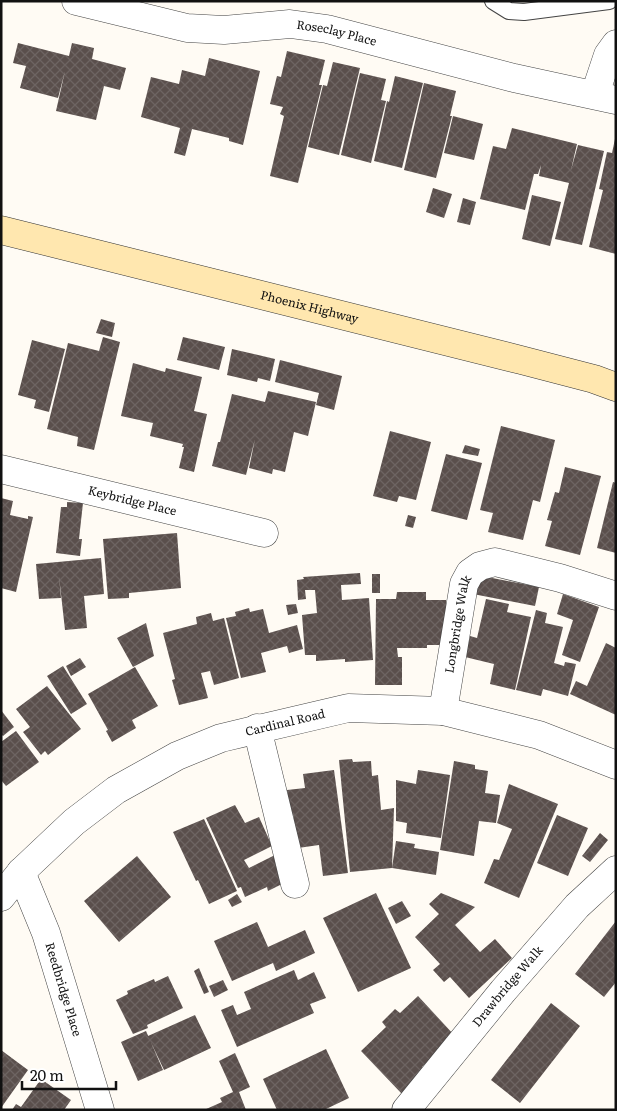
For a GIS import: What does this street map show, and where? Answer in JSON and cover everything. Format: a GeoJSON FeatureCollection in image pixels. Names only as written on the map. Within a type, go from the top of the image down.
{"type":"FeatureCollection","features":[{"type":"Feature","properties":{"kind":"main road","name":"Phoenix Highway"},"geometry":{"type":"LineString","coordinates":[[1,230],[521,360],[594,379],[616,387]]}},
{"type":"Feature","properties":{"kind":"street","name":"Roseclay Place"},"geometry":{"type":"LineString","coordinates":[[76,1],[187,28],[224,30],[290,24],[327,29],[514,78],[605,97],[608,55],[616,44]]}},
{"type":"Feature","properties":{"kind":"street","name":"Keybridge Place"},"geometry":{"type":"LineString","coordinates":[[1,469],[264,532]]}},
{"type":"Feature","properties":{"kind":"street","name":"Longbridge Walk"},"geometry":{"type":"LineString","coordinates":[[443,711],[464,584],[470,573],[480,566],[495,562],[560,578],[616,596]]}},
{"type":"Feature","properties":{"kind":"street","name":"Cardinal Road"},"geometry":{"type":"LineString","coordinates":[[1,897],[20,872],[74,822],[116,790],[177,756],[221,738],[348,708],[443,711],[538,735],[616,765]]}},
{"type":"Feature","properties":{"kind":"street"},"geometry":{"type":"LineString","coordinates":[[258,728],[294,884]]}},
{"type":"Feature","properties":{"kind":"street","name":"Drawbridge Walk"},"geometry":{"type":"LineString","coordinates":[[406,1110],[571,913],[616,870]]}},
{"type":"Feature","properties":{"kind":"street","name":"Reedbridge Place"},"geometry":{"type":"LineString","coordinates":[[20,872],[46,933],[100,1110]]}},
{"type":"Feature","properties":{"kind":"lane"},"geometry":{"type":"LineString","coordinates":[[493,1],[509,11],[524,12],[608,1]]}},
{"type":"Feature","properties":{"kind":"building"},"geometry":{"type":"Polygon","coordinates":[[[18,43],[69,56],[72,43],[94,48],[92,59],[126,68],[120,90],[104,86],[96,120],[56,111],[65,71],[58,98],[20,88],[26,66],[13,63],[18,43]]]}},
{"type":"Feature","properties":{"kind":"building"},"geometry":{"type":"Polygon","coordinates":[[[287,51],[325,60],[319,85],[322,85],[298,183],[270,176],[284,116],[280,114],[283,107],[270,104],[277,76],[281,77],[287,51]]]}},
{"type":"Feature","properties":{"kind":"building"},"geometry":{"type":"Polygon","coordinates":[[[209,58],[260,71],[243,145],[229,141],[229,138],[192,129],[185,156],[174,153],[180,128],[141,117],[151,77],[179,84],[182,70],[205,76],[209,58]]]}},
{"type":"Feature","properties":{"kind":"building"},"geometry":{"type":"Polygon","coordinates":[[[333,62],[360,68],[339,155],[308,147],[323,85],[327,86],[333,62]]]}},
{"type":"Feature","properties":{"kind":"building"},"geometry":{"type":"Polygon","coordinates":[[[360,73],[386,79],[381,100],[386,101],[371,163],[341,155],[360,73]]]}},
{"type":"Feature","properties":{"kind":"building"},"geometry":{"type":"Polygon","coordinates":[[[395,76],[423,83],[402,168],[374,161],[387,101],[389,102],[395,76]]]}},
{"type":"Feature","properties":{"kind":"building"},"geometry":{"type":"Polygon","coordinates":[[[424,83],[456,91],[450,116],[452,116],[436,178],[404,170],[424,83]]]}},
{"type":"Feature","properties":{"kind":"building"},"geometry":{"type":"Polygon","coordinates":[[[453,116],[483,124],[474,160],[444,153],[453,116]]]}},
{"type":"Feature","properties":{"kind":"building"},"geometry":{"type":"Polygon","coordinates":[[[512,128],[577,144],[571,170],[578,145],[604,151],[582,245],[555,239],[569,183],[539,176],[541,165],[538,174],[534,174],[525,210],[480,199],[493,146],[506,149],[512,128]]]}},
{"type":"Feature","properties":{"kind":"building"},"geometry":{"type":"Polygon","coordinates":[[[615,139],[616,254],[589,247],[603,190],[599,189],[607,152],[612,153],[615,139]]]}},
{"type":"Feature","properties":{"kind":"building"},"geometry":{"type":"Polygon","coordinates":[[[433,188],[452,194],[444,218],[426,212],[433,188]]]}},
{"type":"Feature","properties":{"kind":"building"},"geometry":{"type":"Polygon","coordinates":[[[532,195],[561,202],[550,246],[522,239],[532,195]]]}},
{"type":"Feature","properties":{"kind":"building"},"geometry":{"type":"Polygon","coordinates":[[[463,198],[476,202],[470,225],[457,222],[463,198]]]}},
{"type":"Feature","properties":{"kind":"building"},"geometry":{"type":"Polygon","coordinates":[[[101,319],[115,323],[112,337],[96,333],[101,319]]]}},
{"type":"Feature","properties":{"kind":"building"},"geometry":{"type":"Polygon","coordinates":[[[103,337],[120,342],[94,450],[77,446],[78,437],[47,429],[68,343],[99,351],[103,337]]]}},
{"type":"Feature","properties":{"kind":"building"},"geometry":{"type":"Polygon","coordinates":[[[183,337],[225,347],[219,370],[177,360],[183,337]]]}},
{"type":"Feature","properties":{"kind":"building"},"geometry":{"type":"Polygon","coordinates":[[[32,340],[65,349],[49,412],[34,408],[36,400],[18,395],[32,340]]]}},
{"type":"Feature","properties":{"kind":"building"},"geometry":{"type":"Polygon","coordinates":[[[232,349],[275,359],[270,381],[258,378],[257,382],[227,375],[232,349]]]}},
{"type":"Feature","properties":{"kind":"building"},"geometry":{"type":"Polygon","coordinates":[[[280,360],[342,376],[334,410],[316,405],[319,393],[275,382],[280,360]]]}},
{"type":"Feature","properties":{"kind":"building"},"geometry":{"type":"Polygon","coordinates":[[[133,363],[165,372],[166,368],[202,377],[194,411],[207,414],[194,472],[179,468],[183,444],[150,436],[153,423],[121,416],[133,363]]]}},
{"type":"Feature","properties":{"kind":"building"},"geometry":{"type":"Polygon","coordinates":[[[268,391],[316,402],[308,436],[294,432],[285,472],[273,469],[272,474],[249,468],[255,439],[246,475],[212,466],[232,394],[265,402],[268,391]]]}},
{"type":"Feature","properties":{"kind":"building"},"geometry":{"type":"Polygon","coordinates":[[[501,426],[555,440],[540,502],[533,500],[523,540],[488,532],[493,513],[480,510],[501,426]]]}},
{"type":"Feature","properties":{"kind":"building"},"geometry":{"type":"Polygon","coordinates":[[[390,431],[431,442],[416,500],[399,496],[397,502],[373,496],[390,431]]]}},
{"type":"Feature","properties":{"kind":"building"},"geometry":{"type":"Polygon","coordinates":[[[465,445],[480,449],[478,456],[462,453],[465,445]]]}},
{"type":"Feature","properties":{"kind":"building"},"geometry":{"type":"Polygon","coordinates":[[[446,454],[482,463],[467,520],[431,511],[446,454]]]}},
{"type":"Feature","properties":{"kind":"building"},"geometry":{"type":"Polygon","coordinates":[[[565,467],[601,476],[580,555],[545,546],[552,521],[547,520],[555,492],[559,493],[565,467]]]}},
{"type":"Feature","properties":{"kind":"building"},"geometry":{"type":"Polygon","coordinates":[[[613,482],[616,483],[616,553],[597,548],[613,482]]]}},
{"type":"Feature","properties":{"kind":"building"},"geometry":{"type":"Polygon","coordinates":[[[1,498],[13,501],[10,515],[28,519],[28,516],[33,517],[16,592],[1,588],[1,498]]]}},
{"type":"Feature","properties":{"kind":"building"},"geometry":{"type":"Polygon","coordinates":[[[67,502],[83,503],[79,539],[82,539],[80,556],[56,553],[61,507],[67,507],[67,502]]]}},
{"type":"Feature","properties":{"kind":"building"},"geometry":{"type":"Polygon","coordinates":[[[408,515],[416,517],[413,528],[405,526],[408,515]]]}},
{"type":"Feature","properties":{"kind":"building"},"geometry":{"type":"Polygon","coordinates":[[[177,533],[181,588],[129,593],[129,598],[108,599],[103,539],[177,533]]]}},
{"type":"Feature","properties":{"kind":"building"},"geometry":{"type":"Polygon","coordinates":[[[101,558],[104,594],[84,596],[87,628],[65,630],[59,576],[61,598],[39,599],[36,564],[101,558]]]}},
{"type":"Feature","properties":{"kind":"building"},"geometry":{"type":"Polygon","coordinates":[[[360,573],[361,584],[341,585],[342,600],[369,598],[373,660],[345,662],[345,659],[316,661],[316,655],[305,655],[302,615],[317,613],[315,590],[305,590],[306,599],[298,600],[297,580],[304,579],[303,577],[360,573]]]}},
{"type":"Feature","properties":{"kind":"building"},"geometry":{"type":"Polygon","coordinates":[[[372,574],[380,574],[380,593],[372,593],[372,574]]]}},
{"type":"Feature","properties":{"kind":"building"},"geometry":{"type":"Polygon","coordinates":[[[477,575],[539,587],[535,606],[473,594],[477,575]]]}},
{"type":"Feature","properties":{"kind":"building"},"geometry":{"type":"Polygon","coordinates":[[[397,592],[426,592],[426,600],[446,600],[446,645],[427,645],[427,648],[397,648],[398,657],[402,657],[402,685],[375,685],[376,599],[396,599],[397,592]]]}},
{"type":"Feature","properties":{"kind":"building"},"geometry":{"type":"Polygon","coordinates":[[[563,594],[599,607],[580,662],[562,655],[573,620],[557,614],[563,594]]]}},
{"type":"Feature","properties":{"kind":"building"},"geometry":{"type":"Polygon","coordinates":[[[486,599],[509,604],[507,612],[531,617],[515,690],[490,684],[494,664],[465,657],[470,636],[477,638],[486,599]]]}},
{"type":"Feature","properties":{"kind":"building"},"geometry":{"type":"Polygon","coordinates":[[[296,604],[298,613],[288,615],[286,605],[296,604]]]}},
{"type":"Feature","properties":{"kind":"building"},"geometry":{"type":"Polygon","coordinates":[[[249,608],[250,612],[263,609],[269,633],[297,625],[303,649],[289,653],[287,646],[261,653],[266,672],[241,678],[226,618],[236,616],[235,612],[249,608]]]}},
{"type":"Feature","properties":{"kind":"building"},"geometry":{"type":"Polygon","coordinates":[[[536,610],[547,613],[545,623],[563,627],[554,663],[564,666],[565,662],[576,664],[568,696],[543,689],[541,696],[516,690],[536,610]]]}},
{"type":"Feature","properties":{"kind":"building"},"geometry":{"type":"Polygon","coordinates":[[[211,613],[213,621],[224,618],[239,678],[214,685],[210,671],[201,673],[208,698],[179,705],[172,680],[175,679],[163,633],[197,624],[196,617],[211,613]]]}},
{"type":"Feature","properties":{"kind":"building"},"geometry":{"type":"Polygon","coordinates":[[[146,623],[154,656],[133,667],[117,638],[146,623]]]}},
{"type":"Feature","properties":{"kind":"building"},"geometry":{"type":"Polygon","coordinates":[[[606,643],[616,648],[616,715],[570,694],[576,681],[587,686],[606,643]]]}},
{"type":"Feature","properties":{"kind":"building"},"geometry":{"type":"Polygon","coordinates":[[[80,658],[86,667],[71,676],[66,666],[80,658]]]}},
{"type":"Feature","properties":{"kind":"building"},"geometry":{"type":"Polygon","coordinates":[[[63,666],[87,704],[71,714],[47,676],[63,666]]]}},
{"type":"Feature","properties":{"kind":"building"},"geometry":{"type":"Polygon","coordinates":[[[135,667],[158,706],[132,720],[136,728],[112,742],[106,731],[108,730],[88,694],[135,667]]]}},
{"type":"Feature","properties":{"kind":"building"},"geometry":{"type":"Polygon","coordinates":[[[47,686],[81,729],[48,755],[45,751],[41,755],[23,732],[30,727],[16,709],[47,686]]]}},
{"type":"Feature","properties":{"kind":"building"},"geometry":{"type":"Polygon","coordinates":[[[1,710],[14,727],[3,736],[1,734],[1,710]]]}},
{"type":"Feature","properties":{"kind":"building"},"geometry":{"type":"Polygon","coordinates":[[[16,731],[39,762],[6,786],[1,780],[1,742],[16,731]]]}},
{"type":"Feature","properties":{"kind":"building"},"geometry":{"type":"Polygon","coordinates":[[[352,759],[353,762],[371,761],[372,776],[378,775],[381,810],[394,808],[392,868],[350,872],[339,760],[352,759]]]}},
{"type":"Feature","properties":{"kind":"building"},"geometry":{"type":"Polygon","coordinates":[[[454,761],[475,765],[475,769],[488,771],[485,793],[500,795],[496,823],[479,821],[474,856],[440,850],[454,761]]]}},
{"type":"Feature","properties":{"kind":"building"},"geometry":{"type":"Polygon","coordinates":[[[334,770],[348,873],[323,876],[319,845],[298,848],[293,814],[290,815],[287,790],[305,788],[303,774],[334,770]]]}},
{"type":"Feature","properties":{"kind":"building"},"geometry":{"type":"Polygon","coordinates":[[[418,770],[450,775],[441,838],[406,833],[407,823],[396,821],[396,780],[416,784],[418,770]]]}},
{"type":"Feature","properties":{"kind":"building"},"geometry":{"type":"Polygon","coordinates":[[[509,784],[558,804],[519,898],[484,883],[494,859],[499,860],[512,829],[497,823],[509,784]]]}},
{"type":"Feature","properties":{"kind":"building"},"geometry":{"type":"Polygon","coordinates":[[[235,805],[245,823],[259,817],[272,846],[244,860],[249,868],[275,855],[282,884],[268,891],[267,887],[245,897],[241,887],[238,888],[206,818],[235,805]]]}},
{"type":"Feature","properties":{"kind":"building"},"geometry":{"type":"Polygon","coordinates":[[[557,815],[588,828],[568,876],[537,863],[557,815]]]}},
{"type":"Feature","properties":{"kind":"building"},"geometry":{"type":"Polygon","coordinates":[[[204,819],[237,891],[209,904],[173,832],[204,819]]]}},
{"type":"Feature","properties":{"kind":"building"},"geometry":{"type":"Polygon","coordinates":[[[600,833],[608,840],[590,862],[582,856],[600,833]]]}},
{"type":"Feature","properties":{"kind":"building"},"geometry":{"type":"Polygon","coordinates":[[[396,841],[415,844],[414,848],[439,852],[436,875],[392,868],[396,841]]]}},
{"type":"Feature","properties":{"kind":"building"},"geometry":{"type":"Polygon","coordinates":[[[137,856],[171,897],[119,942],[84,901],[137,856]]]}},
{"type":"Feature","properties":{"kind":"building"},"geometry":{"type":"Polygon","coordinates":[[[376,893],[411,968],[358,992],[323,918],[376,893]]]}},
{"type":"Feature","properties":{"kind":"building"},"geometry":{"type":"Polygon","coordinates":[[[441,893],[475,907],[455,925],[480,952],[495,939],[512,958],[469,998],[450,977],[444,982],[433,970],[440,964],[415,937],[439,914],[429,904],[441,893]]]}},
{"type":"Feature","properties":{"kind":"building"},"geometry":{"type":"Polygon","coordinates":[[[237,894],[242,902],[232,907],[228,900],[237,894]]]}},
{"type":"Feature","properties":{"kind":"building"},"geometry":{"type":"Polygon","coordinates":[[[402,901],[411,916],[396,924],[388,908],[402,901]]]}},
{"type":"Feature","properties":{"kind":"building"},"geometry":{"type":"Polygon","coordinates":[[[616,921],[616,982],[604,997],[575,974],[616,921]]]}},
{"type":"Feature","properties":{"kind":"building"},"geometry":{"type":"Polygon","coordinates":[[[257,922],[268,947],[305,930],[315,953],[276,971],[273,963],[232,981],[214,941],[257,922]]]}},
{"type":"Feature","properties":{"kind":"building"},"geometry":{"type":"Polygon","coordinates":[[[199,968],[209,992],[204,994],[194,971],[199,968]]]}},
{"type":"Feature","properties":{"kind":"building"},"geometry":{"type":"Polygon","coordinates":[[[294,970],[298,980],[314,972],[326,998],[310,1004],[314,1013],[237,1047],[221,1010],[233,1005],[237,1015],[251,1009],[244,992],[294,970]]]}},
{"type":"Feature","properties":{"kind":"building"},"geometry":{"type":"Polygon","coordinates":[[[168,976],[183,1008],[147,1025],[148,1028],[133,1034],[116,1000],[128,994],[127,991],[154,979],[155,982],[168,976]]]}},
{"type":"Feature","properties":{"kind":"building"},"geometry":{"type":"Polygon","coordinates":[[[223,980],[228,990],[214,997],[209,986],[223,980]]]}},
{"type":"Feature","properties":{"kind":"building"},"geometry":{"type":"Polygon","coordinates":[[[418,996],[455,1036],[422,1067],[426,1071],[402,1094],[361,1051],[386,1027],[382,1022],[395,1009],[400,1013],[418,996]]]}},
{"type":"Feature","properties":{"kind":"building"},"geometry":{"type":"Polygon","coordinates":[[[551,1003],[580,1026],[520,1103],[491,1080],[551,1003]]]}},
{"type":"Feature","properties":{"kind":"building"},"geometry":{"type":"Polygon","coordinates":[[[195,1015],[211,1048],[164,1070],[148,1036],[195,1015]]]}},
{"type":"Feature","properties":{"kind":"building"},"geometry":{"type":"Polygon","coordinates":[[[146,1031],[163,1070],[138,1081],[121,1042],[146,1031]]]}},
{"type":"Feature","properties":{"kind":"building"},"geometry":{"type":"Polygon","coordinates":[[[326,1049],[349,1098],[324,1110],[277,1110],[263,1079],[326,1049]]]}},
{"type":"Feature","properties":{"kind":"building"},"geometry":{"type":"Polygon","coordinates":[[[1,1050],[28,1070],[1,1108],[1,1050]]]}},
{"type":"Feature","properties":{"kind":"building"},"geometry":{"type":"Polygon","coordinates":[[[235,1053],[250,1087],[239,1092],[246,1110],[204,1110],[222,1102],[220,1098],[233,1092],[219,1061],[235,1053]]]}},
{"type":"Feature","properties":{"kind":"building"},"geometry":{"type":"Polygon","coordinates":[[[41,1079],[71,1100],[64,1110],[12,1110],[16,1104],[21,1107],[41,1079]]]}}]}
